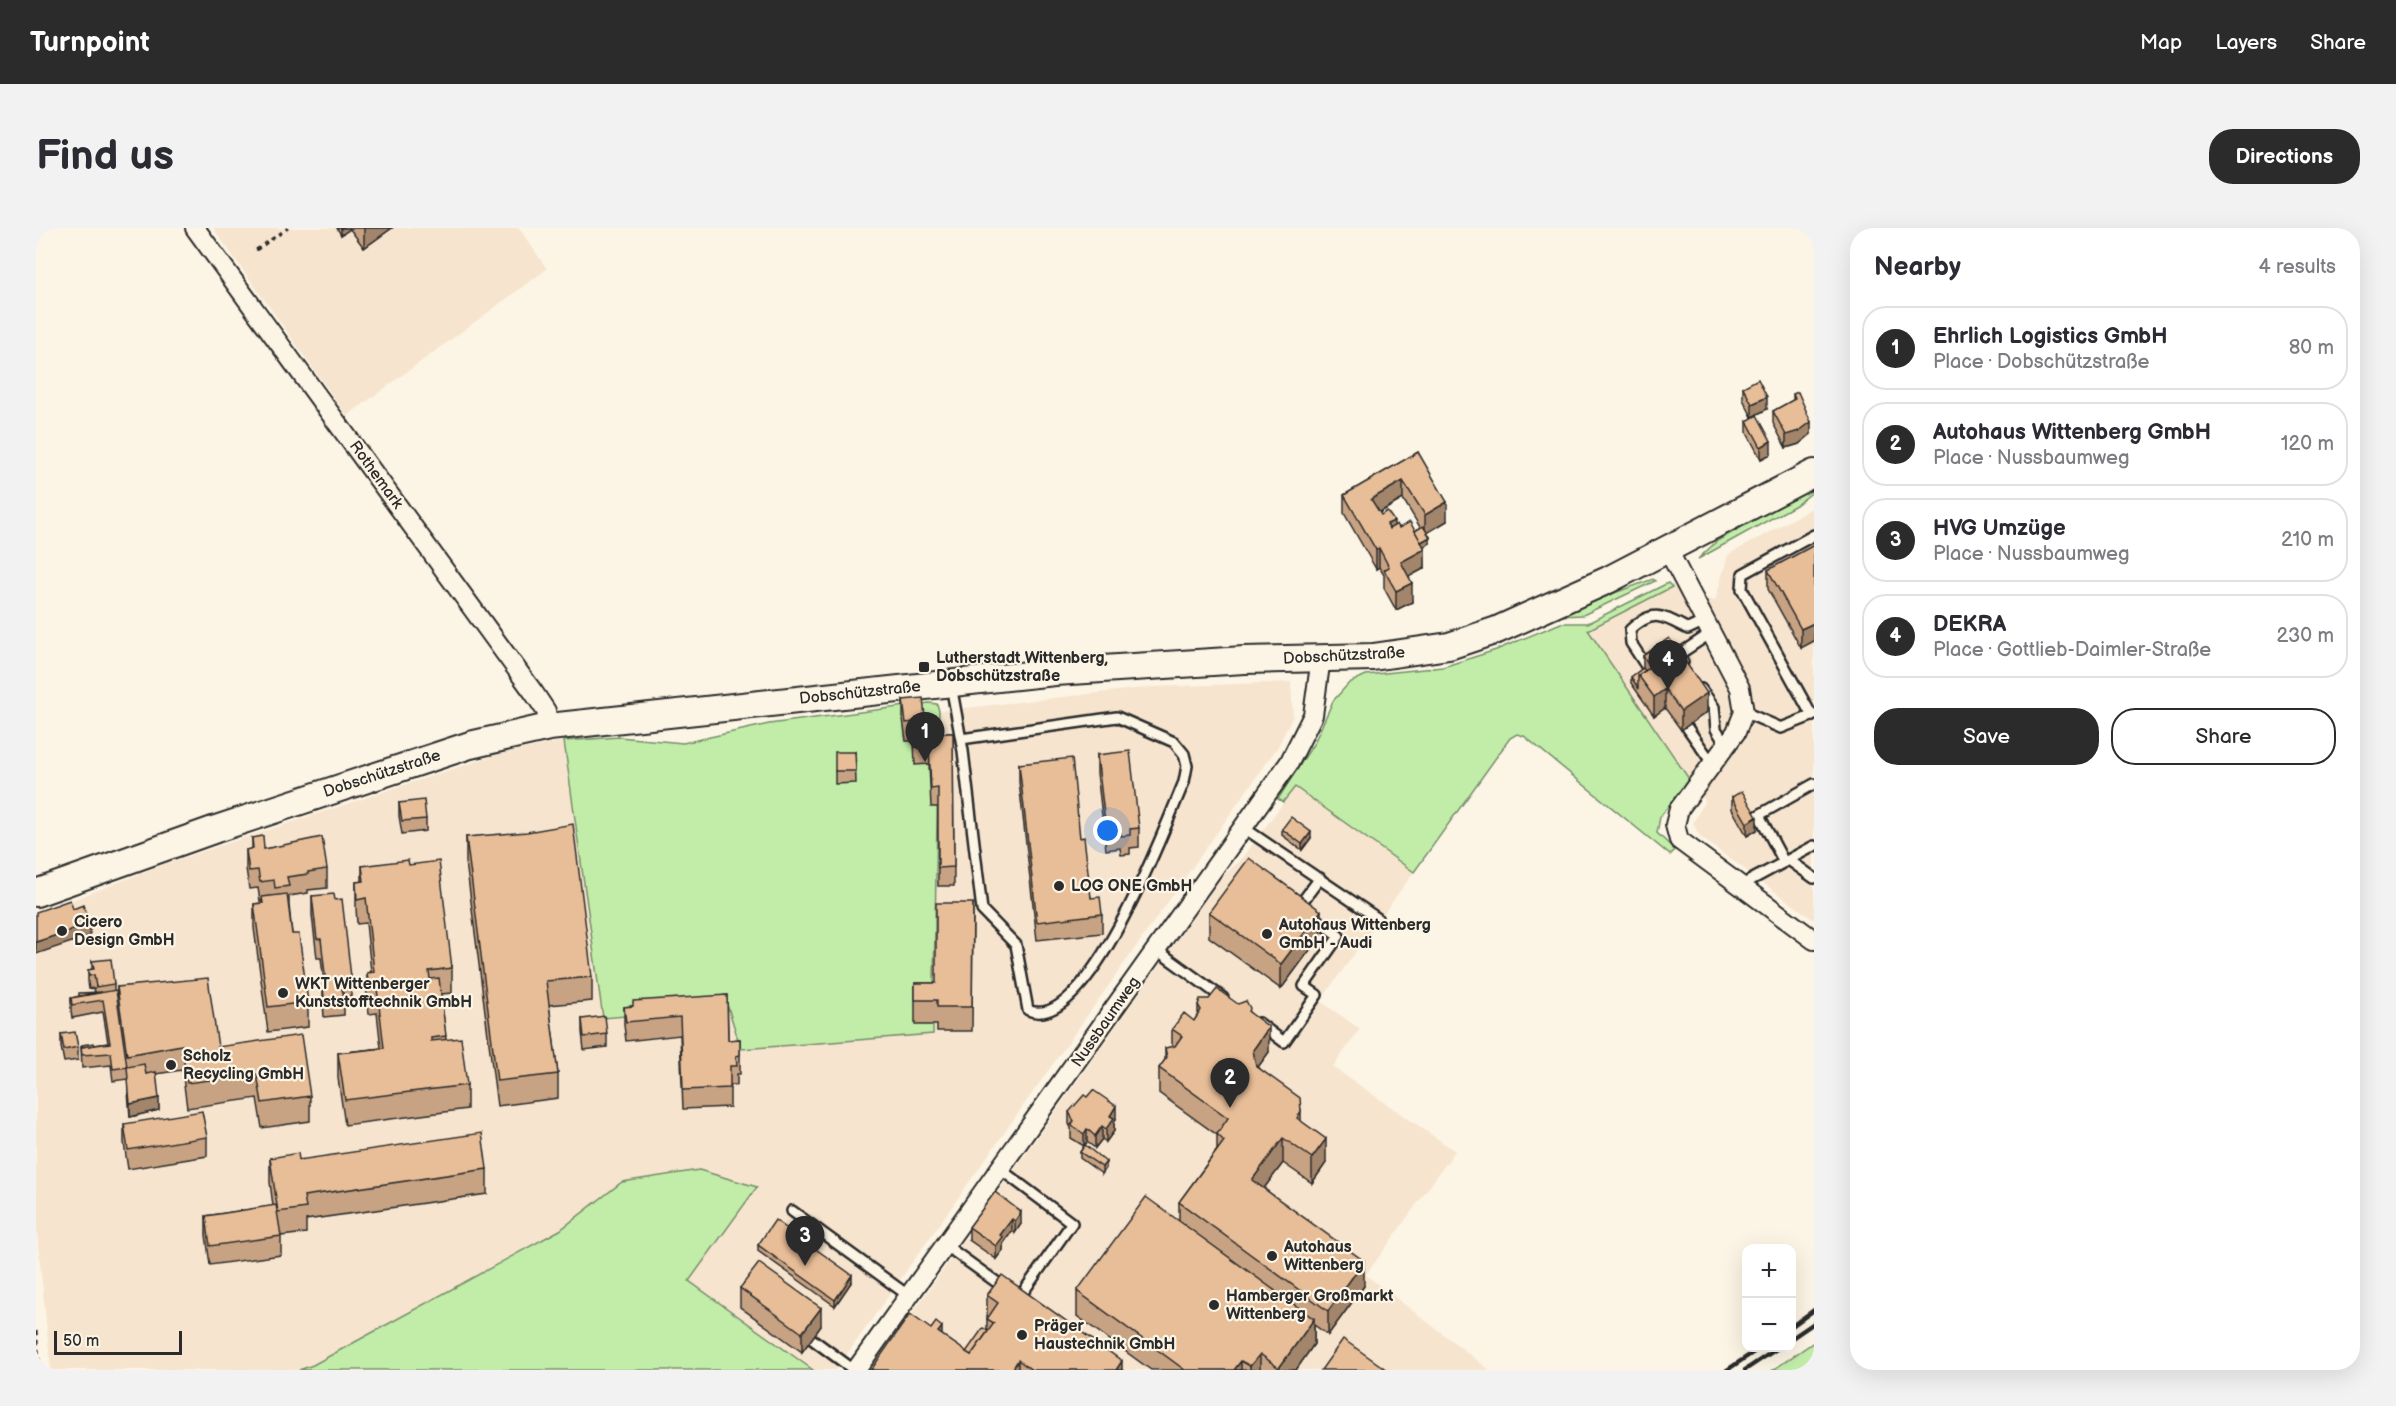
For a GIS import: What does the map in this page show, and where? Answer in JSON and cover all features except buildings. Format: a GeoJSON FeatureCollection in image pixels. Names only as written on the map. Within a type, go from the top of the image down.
{"type":"FeatureCollection","features":[{"type":"Feature","properties":{"kind":"street","name":"Rothemark"},"geometry":{"type":"LineString","coordinates":[[195,228],[534,693],[546,711],[549,727]]}},
{"type":"Feature","properties":{"kind":"street","name":"Dobschützstraße"},"geometry":{"type":"LineString","coordinates":[[36,893],[216,829],[470,745],[549,727],[951,683],[1145,665],[1389,656],[1438,648],[1473,639],[1608,580],[1814,473]]}},
{"type":"Feature","properties":{"kind":"street"},"geometry":{"type":"LineString","coordinates":[[1668,550],[1740,688],[1744,712],[1736,732],[1679,809],[1675,825],[1679,840],[1814,940]]}},
{"type":"Feature","properties":{"kind":"street","name":"Nussbaumweg"},"geometry":{"type":"LineString","coordinates":[[855,1370],[1289,764],[1306,731],[1316,702],[1321,658]]}},
{"type":"Feature","properties":{"kind":"lane"},"geometry":{"type":"LineString","coordinates":[[1744,712],[1781,728],[1813,716],[1742,589],[1743,574],[1814,535]]}},
{"type":"Feature","properties":{"kind":"lane"},"geometry":{"type":"LineString","coordinates":[[1649,670],[1631,643],[1630,630],[1642,618],[1660,615],[1688,629],[1708,627]]}},
{"type":"Feature","properties":{"kind":"lane"},"geometry":{"type":"LineString","coordinates":[[1690,672],[1678,655],[1708,627]]}},
{"type":"Feature","properties":{"kind":"lane"},"geometry":{"type":"LineString","coordinates":[[1696,681],[1714,707],[1716,729],[1726,745]]}},
{"type":"Feature","properties":{"kind":"lane"},"geometry":{"type":"LineString","coordinates":[[951,683],[961,739],[982,910],[1016,945],[1026,1005],[1035,1013],[1044,1011],[1061,1004],[1080,989],[1093,973],[1139,887],[1184,782],[1187,766],[1184,754],[1166,736],[1117,717],[961,739]]}},
{"type":"Feature","properties":{"kind":"lane"},"geometry":{"type":"LineString","coordinates":[[1686,726],[1712,763]]}},
{"type":"Feature","properties":{"kind":"lane"},"geometry":{"type":"LineString","coordinates":[[1814,784],[1759,815],[1786,861],[1814,878]]}},
{"type":"Feature","properties":{"kind":"lane"},"geometry":{"type":"LineString","coordinates":[[1244,828],[1377,918]]}},
{"type":"Feature","properties":{"kind":"lane"},"geometry":{"type":"LineString","coordinates":[[1740,886],[1814,846]]}},
{"type":"Feature","properties":{"kind":"lane"},"geometry":{"type":"LineString","coordinates":[[1253,1019],[1284,1042],[1317,995],[1304,986],[1339,936],[1296,903],[1320,878]]}},
{"type":"Feature","properties":{"kind":"lane"},"geometry":{"type":"LineString","coordinates":[[1157,950],[1234,1005]]}},
{"type":"Feature","properties":{"kind":"lane"},"geometry":{"type":"LineString","coordinates":[[1000,1169],[1072,1223],[1018,1298]]}},
{"type":"Feature","properties":{"kind":"lane"},"geometry":{"type":"LineString","coordinates":[[792,1212],[909,1296]]}},
{"type":"Feature","properties":{"kind":"lane"},"geometry":{"type":"LineString","coordinates":[[945,1245],[1028,1305]]}},
{"type":"Feature","properties":{"kind":"lane"},"geometry":{"type":"LineString","coordinates":[[812,1339],[855,1370]]}},
{"type":"Feature","properties":{"kind":"path"},"geometry":{"type":"LineString","coordinates":[[256,250],[288,228]]}},
{"type":"Feature","properties":{"kind":"path"},"geometry":{"type":"LineString","coordinates":[[36,1331],[40,1370]]}},
{"type":"Feature","properties":{"kind":"shaded area"},"geometry":{"type":"Polygon","coordinates":[[[213,228],[519,228],[547,269],[347,416],[213,228]]]}},
{"type":"Feature","properties":{"kind":"shaded area"},"geometry":{"type":"Polygon","coordinates":[[[1814,507],[1814,920],[1700,837],[1693,823],[1705,801],[1588,630],[1672,587],[1715,601],[1728,555],[1814,507]]]}},
{"type":"Feature","properties":{"kind":"shaded area"},"geometry":{"type":"Polygon","coordinates":[[[1291,682],[1293,716],[1277,748],[836,1370],[813,1370],[689,1281],[757,1187],[622,1182],[560,1230],[313,1365],[299,1370],[51,1370],[36,1224],[36,914],[168,863],[413,782],[499,754],[564,741],[603,1018],[728,1007],[741,1049],[933,1034],[939,711],[1152,687],[1291,682]]]}},
{"type":"Feature","properties":{"kind":"shaded area"},"geometry":{"type":"Polygon","coordinates":[[[1295,787],[1414,872],[1320,1001],[1360,1029],[1333,1067],[1455,1151],[1366,1275],[1490,1370],[872,1370],[1224,874],[1240,861],[1295,787]]]}},
{"type":"Feature","properties":{"kind":"green space"},"geometry":{"type":"Polygon","coordinates":[[[1814,486],[1814,491],[1796,505],[1698,559],[1717,541],[1814,486]]]}},
{"type":"Feature","properties":{"kind":"green space"},"geometry":{"type":"Polygon","coordinates":[[[1653,579],[1655,581],[1583,615],[1559,616],[1559,613],[1653,579]]]}},
{"type":"Feature","properties":{"kind":"green space"},"geometry":{"type":"Polygon","coordinates":[[[1668,583],[1672,587],[1588,630],[1689,779],[1660,817],[1657,833],[1675,850],[1670,855],[1524,736],[1517,734],[1510,738],[1414,872],[1295,787],[1283,802],[1278,799],[1314,743],[1333,701],[1349,683],[1366,675],[1443,667],[1496,650],[1561,623],[1588,623],[1668,583]]]}},
{"type":"Feature","properties":{"kind":"green space"},"geometry":{"type":"Polygon","coordinates":[[[929,703],[937,704],[939,711],[933,1034],[741,1049],[728,1007],[603,1018],[564,741],[619,737],[683,743],[769,724],[929,703]]]}},
{"type":"Feature","properties":{"kind":"green space"},"geometry":{"type":"Polygon","coordinates":[[[699,1170],[757,1187],[689,1281],[813,1370],[299,1370],[313,1365],[560,1230],[622,1182],[699,1170]]]}},
{"type":"Feature","properties":{"kind":"green space"},"geometry":{"type":"Polygon","coordinates":[[[1814,1342],[1814,1370],[1773,1370],[1814,1342]]]}},
{"type":"Feature","properties":{"kind":"railway"},"geometry":{"type":"LineString","coordinates":[[1796,1323],[1814,1310]]}},
{"type":"Feature","properties":{"kind":"railway"},"geometry":{"type":"LineString","coordinates":[[1796,1335],[1814,1323]]}},
{"type":"Feature","properties":{"kind":"railway"},"geometry":{"type":"LineString","coordinates":[[1727,1370],[1754,1352]]}},
{"type":"Feature","properties":{"kind":"railway"},"geometry":{"type":"LineString","coordinates":[[1745,1370],[1772,1352]]}},
{"type":"Feature","properties":{"kind":"place","name":"Lutherstadt Wittenberg, Dobschützstraße"},"geometry":{"type":"Point","coordinates":[924,667]}},
{"type":"Feature","properties":{"kind":"place","name":"DEKRA"},"geometry":{"type":"Point","coordinates":[1668,690]}},
{"type":"Feature","properties":{"kind":"place","name":"Ehrlich Logistics GmbH"},"geometry":{"type":"Point","coordinates":[925,762]}},
{"type":"Feature","properties":{"kind":"place","name":"LOG ONE GmbH"},"geometry":{"type":"Point","coordinates":[1059,886]}},
{"type":"Feature","properties":{"kind":"place","name":"Cicero Design GmbH"},"geometry":{"type":"Point","coordinates":[62,931]}},
{"type":"Feature","properties":{"kind":"place","name":"Autohaus Wittenberg GmbH - Audi"},"geometry":{"type":"Point","coordinates":[1267,934]}},
{"type":"Feature","properties":{"kind":"place","name":"WKT Wittenberger Kunststofftechnik GmbH"},"geometry":{"type":"Point","coordinates":[283,993]}},
{"type":"Feature","properties":{"kind":"place","name":"Scholz Recycling GmbH"},"geometry":{"type":"Point","coordinates":[171,1065]}},
{"type":"Feature","properties":{"kind":"place","name":"Autohaus Wittenberg GmbH"},"geometry":{"type":"Point","coordinates":[1230,1108]}},
{"type":"Feature","properties":{"kind":"place","name":"Autohaus Wittenberg"},"geometry":{"type":"Point","coordinates":[1272,1256]}},
{"type":"Feature","properties":{"kind":"place","name":"HVG Umzüge"},"geometry":{"type":"Point","coordinates":[805,1266]}},
{"type":"Feature","properties":{"kind":"place","name":"Hamberger Großmarkt Wittenberg"},"geometry":{"type":"Point","coordinates":[1214,1305]}},
{"type":"Feature","properties":{"kind":"place","name":"Präger Haustechnik GmbH"},"geometry":{"type":"Point","coordinates":[1022,1335]}}]}
